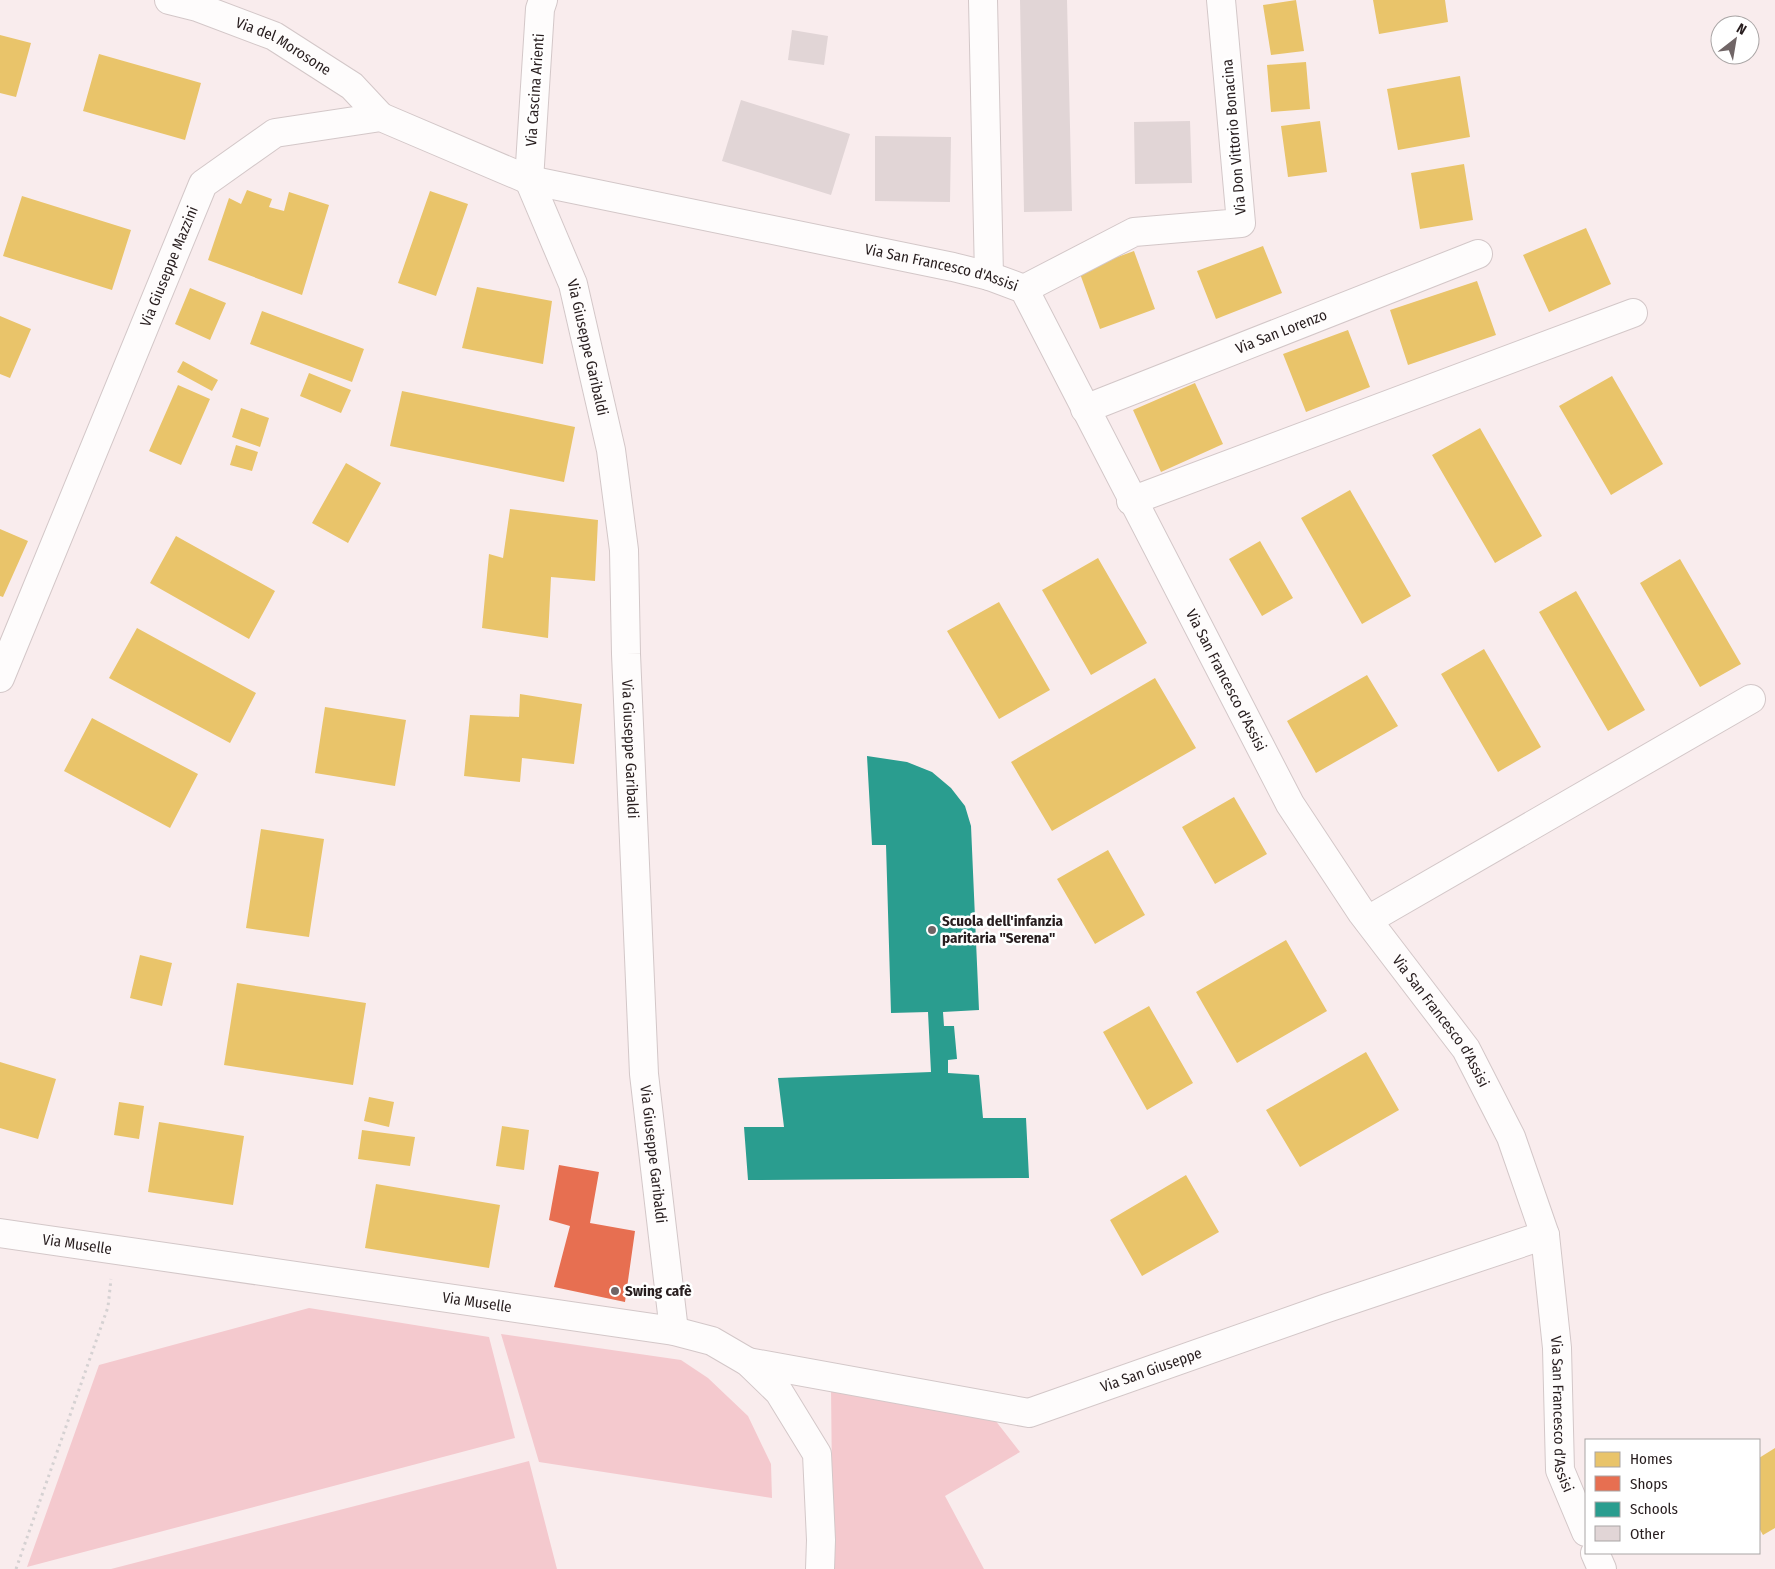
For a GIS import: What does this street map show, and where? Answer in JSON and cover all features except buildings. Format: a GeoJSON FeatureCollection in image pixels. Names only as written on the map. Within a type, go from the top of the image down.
{"type":"FeatureCollection","features":[{"type":"Feature","properties":{"kind":"street","name":"Via del Morosone"},"geometry":{"type":"LineString","coordinates":[[169,0],[197,7],[274,36],[352,86],[381,117]]}},
{"type":"Feature","properties":{"kind":"street","name":"Via Cascina Arienti"},"geometry":{"type":"LineString","coordinates":[[529,180],[540,10],[543,0]]}},
{"type":"Feature","properties":{"kind":"street"},"geometry":{"type":"LineString","coordinates":[[983,0],[989,276]]}},
{"type":"Feature","properties":{"kind":"street","name":"Via Don Vittorio Bonacina"},"geometry":{"type":"LineString","coordinates":[[1024,289],[1134,232],[1241,223],[1221,0]]}},
{"type":"Feature","properties":{"kind":"street"},"geometry":{"type":"LineString","coordinates":[[381,117],[529,180]]}},
{"type":"Feature","properties":{"kind":"street","name":"Via Giuseppe Mazzini"},"geometry":{"type":"LineString","coordinates":[[0,678],[203,184],[275,133],[381,117]]}},
{"type":"Feature","properties":{"kind":"street","name":"Via San Francesco d'Assisi"},"geometry":{"type":"LineString","coordinates":[[529,180],[989,276],[1024,289],[1131,501],[1290,804],[1368,920],[1466,1049],[1511,1136],[1545,1235],[1557,1348],[1560,1470],[1585,1530]]}},
{"type":"Feature","properties":{"kind":"street","name":"Via Giuseppe Garibaldi"},"geometry":{"type":"LineString","coordinates":[[529,180],[573,284],[611,450],[624,550],[644,1074],[674,1330]]}},
{"type":"Feature","properties":{"kind":"street","name":"Via San Lorenzo"},"geometry":{"type":"LineString","coordinates":[[1085,409],[1478,254]]}},
{"type":"Feature","properties":{"kind":"street"},"geometry":{"type":"LineString","coordinates":[[1131,501],[1633,313]]}},
{"type":"Feature","properties":{"kind":"street"},"geometry":{"type":"LineString","coordinates":[[1368,920],[1751,699]]}},
{"type":"Feature","properties":{"kind":"street","name":"Via Muselle"},"geometry":{"type":"LineString","coordinates":[[0,1233],[114,1251],[674,1330],[712,1341],[748,1362],[779,1392],[818,1454],[821,1540],[820,1569]]}},
{"type":"Feature","properties":{"kind":"street","name":"Via San Giuseppe"},"geometry":{"type":"LineString","coordinates":[[748,1362],[1029,1413],[1327,1308],[1545,1235]]}},
{"type":"Feature","properties":{"kind":"street"},"geometry":{"type":"LineString","coordinates":[[1595,1554],[1602,1569]]}},
{"type":"Feature","properties":{"kind":"path"},"geometry":{"type":"LineString","coordinates":[[16,1569],[108,1307],[114,1251]]}},
{"type":"Feature","properties":{"kind":"shaded area"},"geometry":{"type":"Polygon","coordinates":[[[309,1308],[489,1337],[515,1438],[27,1567],[99,1365],[309,1308]]]}},
{"type":"Feature","properties":{"kind":"shaded area"},"geometry":{"type":"Polygon","coordinates":[[[501,1334],[681,1360],[708,1378],[748,1416],[771,1464],[772,1498],[539,1462],[501,1334]]]}},
{"type":"Feature","properties":{"kind":"shaded area"},"geometry":{"type":"Polygon","coordinates":[[[831,1389],[995,1420],[1020,1452],[945,1496],[984,1569],[833,1569],[831,1389]]]}},
{"type":"Feature","properties":{"kind":"shaded area"},"geometry":{"type":"Polygon","coordinates":[[[529,1461],[557,1569],[111,1569],[529,1461]]]}},
{"type":"Feature","properties":{"kind":"place","name":"Scuola dell'infanzia paritaria \"Serena\""},"geometry":{"type":"Point","coordinates":[932,930]}},
{"type":"Feature","properties":{"kind":"place","name":"Swing cafè"},"geometry":{"type":"Point","coordinates":[615,1291]}}]}
